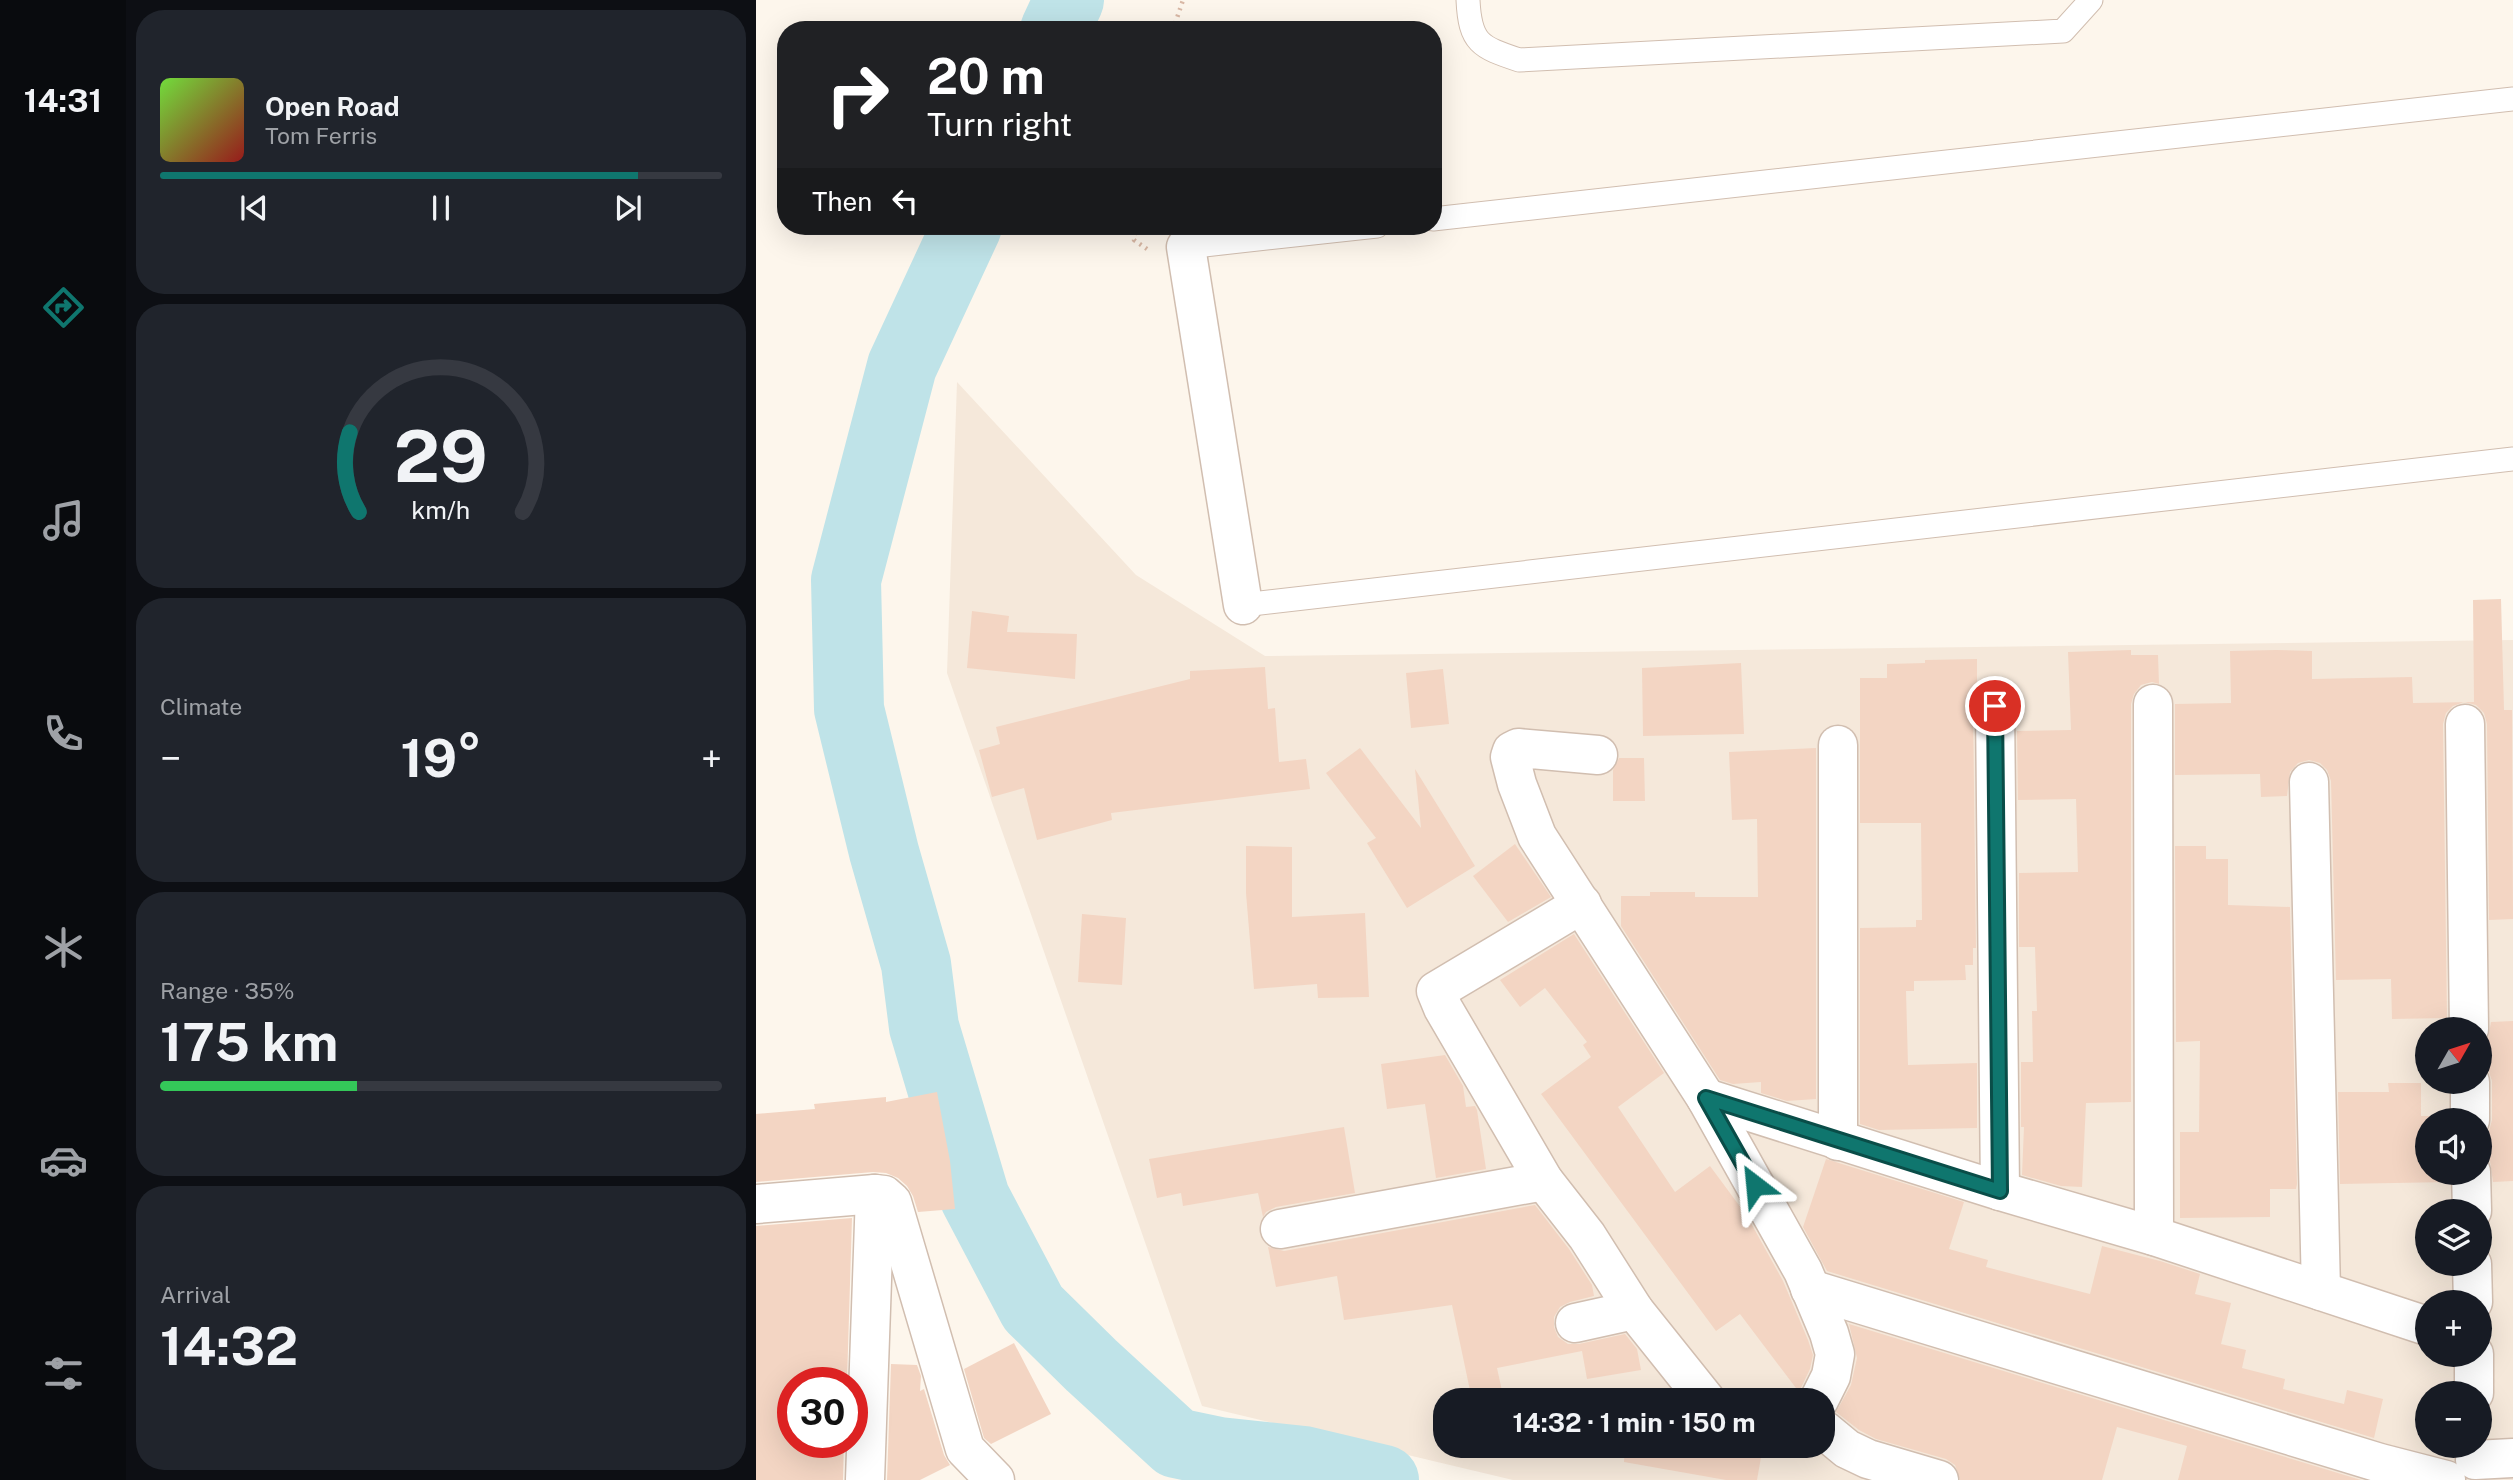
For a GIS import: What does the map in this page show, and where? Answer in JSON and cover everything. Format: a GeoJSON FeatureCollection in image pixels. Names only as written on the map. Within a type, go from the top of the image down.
{"type":"FeatureCollection","features":[{"type":"Feature","properties":{"kind":"street"},"geometry":{"type":"LineString","coordinates":[[1186,247],[1243,605]]}},
{"type":"Feature","properties":{"kind":"street"},"geometry":{"type":"LineString","coordinates":[[2153,704],[2154,1236]]}},
{"type":"Feature","properties":{"kind":"street"},"geometry":{"type":"LineString","coordinates":[[1995,706],[2000,1191]]}},
{"type":"Feature","properties":{"kind":"street"},"geometry":{"type":"LineString","coordinates":[[2465,724],[2469,1017]]}},
{"type":"Feature","properties":{"kind":"street"},"geometry":{"type":"LineString","coordinates":[[1838,745],[1838,1140]]}},
{"type":"Feature","properties":{"kind":"street"},"geometry":{"type":"LineString","coordinates":[[1598,755],[1518,748],[1512,751],[1510,757],[1536,836],[1706,1098],[1803,1271],[1835,1354],[1831,1376],[1825,1388]]}},
{"type":"Feature","properties":{"kind":"street"},"geometry":{"type":"LineString","coordinates":[[2309,782],[2321,1291]]}},
{"type":"Feature","properties":{"kind":"street"},"geometry":{"type":"LineString","coordinates":[[1582,904],[1436,991],[1443,1008],[1544,1181],[1587,1237],[1634,1310],[1696,1388]]}},
{"type":"Feature","properties":{"kind":"street"},"geometry":{"type":"LineString","coordinates":[[1706,1098],[2000,1191],[2154,1236],[2415,1322]]}},
{"type":"Feature","properties":{"kind":"street"},"geometry":{"type":"LineString","coordinates":[[1280,1229],[1544,1181]]}},
{"type":"Feature","properties":{"kind":"street"},"geometry":{"type":"LineString","coordinates":[[756,1204],[875,1194],[884,1195],[892,1202],[965,1449],[995,1480]]}},
{"type":"Feature","properties":{"kind":"street"},"geometry":{"type":"LineString","coordinates":[[865,1480],[875,1194]]}},
{"type":"Feature","properties":{"kind":"street"},"geometry":{"type":"LineString","coordinates":[[1810,1289],[2380,1463],[2468,1466],[2513,1458]]}},
{"type":"Feature","properties":{"kind":"street"},"geometry":{"type":"LineString","coordinates":[[1574,1323],[1634,1310]]}},
{"type":"Feature","properties":{"kind":"street"},"geometry":{"type":"LineString","coordinates":[[1835,1439],[1847,1449],[1868,1459],[1939,1480]]}},
{"type":"Feature","properties":{"kind":"lane"},"geometry":{"type":"LineString","coordinates":[[1468,0],[1469,25],[1486,49],[1519,60],[2063,31],[2091,0]]}},
{"type":"Feature","properties":{"kind":"lane"},"geometry":{"type":"LineString","coordinates":[[1442,218],[2513,99]]}},
{"type":"Feature","properties":{"kind":"lane"},"geometry":{"type":"LineString","coordinates":[[1186,247],[1295,235]]}},
{"type":"Feature","properties":{"kind":"lane"},"geometry":{"type":"LineString","coordinates":[[1243,605],[2513,458]]}},
{"type":"Feature","properties":{"kind":"path"},"geometry":{"type":"LineString","coordinates":[[1176,21],[1182,0]]}},
{"type":"Feature","properties":{"kind":"shaded area"},"geometry":{"type":"Polygon","coordinates":[[[957,382],[1136,575],[1265,656],[2513,640],[2513,1480],[1513,1480],[1202,1406],[947,673],[957,382]]]}},
{"type":"Feature","properties":{"kind":"building"},"geometry":{"type":"Polygon","coordinates":[[[2501,599],[2504,710],[2512,710],[2513,919],[2489,920],[2487,724],[2484,713],[2476,705],[2465,702],[2474,702],[2473,600],[2501,599]]]}},
{"type":"Feature","properties":{"kind":"building"},"geometry":{"type":"Polygon","coordinates":[[[972,611],[1009,616],[1007,632],[1077,634],[1075,679],[967,668],[972,611]]]}},
{"type":"Feature","properties":{"kind":"building"},"geometry":{"type":"Polygon","coordinates":[[[2131,650],[2131,655],[2158,655],[2159,684],[2152,682],[2141,685],[2131,704],[2131,1102],[2086,1103],[2082,1187],[2061,1186],[2022,1175],[2024,1127],[2021,1127],[2021,1062],[2033,1062],[2032,1011],[2037,1011],[2035,947],[2019,947],[2019,873],[2078,872],[2076,799],[2018,800],[2017,731],[2071,730],[2068,652],[2131,650]]]}},
{"type":"Feature","properties":{"kind":"building"},"geometry":{"type":"Polygon","coordinates":[[[2276,650],[2312,651],[2312,679],[2412,677],[2413,703],[2464,702],[2453,706],[2446,713],[2443,724],[2447,1017],[2392,1019],[2391,979],[2336,980],[2331,781],[2327,770],[2320,763],[2309,760],[2298,763],[2290,772],[2287,796],[2261,797],[2260,774],[2175,775],[2175,704],[2231,703],[2230,651],[2276,650]]]}},
{"type":"Feature","properties":{"kind":"building"},"geometry":{"type":"Polygon","coordinates":[[[1977,659],[1977,694],[1973,706],[1976,948],[1973,948],[1973,965],[1965,965],[1966,980],[1914,981],[1914,991],[1906,991],[1908,1065],[1977,1063],[1977,1128],[1879,1130],[1860,1124],[1860,928],[1916,927],[1916,920],[1922,920],[1921,823],[1860,823],[1860,678],[1887,678],[1887,664],[1977,659]]]}},
{"type":"Feature","properties":{"kind":"building"},"geometry":{"type":"Polygon","coordinates":[[[1741,663],[1744,734],[1643,736],[1642,668],[1741,663]]]}},
{"type":"Feature","properties":{"kind":"building"},"geometry":{"type":"Polygon","coordinates":[[[1265,667],[1268,709],[1275,708],[1279,762],[1306,759],[1310,789],[1111,813],[1112,820],[1037,840],[1024,788],[992,797],[979,750],[1000,744],[996,727],[1190,679],[1190,671],[1265,667]]]}},
{"type":"Feature","properties":{"kind":"building"},"geometry":{"type":"Polygon","coordinates":[[[1443,669],[1449,724],[1411,728],[1406,673],[1443,669]]]}},
{"type":"Feature","properties":{"kind":"building"},"geometry":{"type":"Polygon","coordinates":[[[1360,748],[1421,828],[1415,769],[1475,866],[1407,908],[1367,843],[1376,838],[1326,773],[1360,748]]]}},
{"type":"Feature","properties":{"kind":"building"},"geometry":{"type":"Polygon","coordinates":[[[1816,748],[1816,1099],[1787,1101],[1761,1093],[1761,1082],[1733,1084],[1720,1080],[1621,926],[1621,896],[1650,896],[1650,892],[1695,892],[1695,897],[1758,897],[1757,819],[1732,820],[1729,752],[1816,748]]]}},
{"type":"Feature","properties":{"kind":"building"},"geometry":{"type":"Polygon","coordinates":[[[1619,758],[1644,758],[1645,801],[1613,801],[1613,770],[1619,758]]]}},
{"type":"Feature","properties":{"kind":"building"},"geometry":{"type":"Polygon","coordinates":[[[1515,844],[1551,897],[1508,922],[1473,876],[1515,844]]]}},
{"type":"Feature","properties":{"kind":"building"},"geometry":{"type":"Polygon","coordinates":[[[1246,846],[1292,847],[1292,917],[1365,913],[1369,997],[1318,998],[1317,984],[1254,989],[1246,893],[1246,846]]]}},
{"type":"Feature","properties":{"kind":"building"},"geometry":{"type":"Polygon","coordinates":[[[2175,846],[2206,846],[2206,859],[2228,859],[2228,905],[2290,907],[2297,1184],[2296,1189],[2270,1189],[2270,1217],[2180,1218],[2180,1132],[2199,1132],[2200,1041],[2176,1042],[2175,846]]]}},
{"type":"Feature","properties":{"kind":"building"},"geometry":{"type":"Polygon","coordinates":[[[1082,914],[1126,918],[1122,985],[1078,982],[1082,914]]]}},
{"type":"Feature","properties":{"kind":"building"},"geometry":{"type":"Polygon","coordinates":[[[1574,934],[1664,1073],[1618,1107],[1675,1192],[1710,1166],[1747,1216],[1783,1281],[1813,1355],[1801,1388],[1796,1388],[1740,1314],[1716,1331],[1541,1094],[1591,1057],[1583,1045],[1587,1042],[1545,988],[1520,1007],[1500,980],[1574,934]]]}},
{"type":"Feature","properties":{"kind":"building"},"geometry":{"type":"Polygon","coordinates":[[[2513,1021],[2513,1181],[2493,1182],[2492,1175],[2492,1022],[2513,1021]]]}},
{"type":"Feature","properties":{"kind":"building"},"geometry":{"type":"Polygon","coordinates":[[[1445,1055],[1463,1086],[1466,1107],[1475,1106],[1477,1110],[1486,1169],[1436,1178],[1425,1104],[1387,1109],[1381,1064],[1445,1055]]]}},
{"type":"Feature","properties":{"kind":"building"},"geometry":{"type":"Polygon","coordinates":[[[2388,1083],[2415,1083],[2415,1094],[2421,1094],[2421,1108],[2415,1108],[2415,1183],[2340,1184],[2338,1092],[2389,1092],[2388,1083]]]}},
{"type":"Feature","properties":{"kind":"building"},"geometry":{"type":"Polygon","coordinates":[[[937,1092],[950,1161],[955,1209],[918,1212],[907,1186],[886,1173],[756,1182],[756,1114],[815,1109],[814,1104],[886,1097],[886,1102],[937,1092]]]}},
{"type":"Feature","properties":{"kind":"building"},"geometry":{"type":"Polygon","coordinates":[[[1344,1127],[1355,1193],[1276,1207],[1266,1212],[1263,1217],[1258,1193],[1183,1206],[1181,1193],[1157,1198],[1149,1159],[1344,1127]]]}},
{"type":"Feature","properties":{"kind":"building"},"geometry":{"type":"Polygon","coordinates":[[[1826,1159],[1964,1202],[1949,1249],[1988,1260],[1986,1267],[2090,1294],[2102,1246],[2200,1274],[2195,1294],[2231,1303],[2221,1344],[2246,1350],[2242,1368],[2285,1379],[2283,1389],[2344,1404],[2347,1390],[2383,1399],[2374,1438],[1827,1271],[1803,1227],[1826,1159]]]}},
{"type":"Feature","properties":{"kind":"building"},"geometry":{"type":"Polygon","coordinates":[[[1535,1205],[1569,1249],[1592,1285],[1594,1296],[1560,1307],[1554,1317],[1558,1337],[1568,1344],[1579,1344],[1625,1334],[1637,1349],[1641,1370],[1587,1379],[1582,1351],[1497,1368],[1501,1388],[1469,1388],[1452,1305],[1344,1320],[1337,1276],[1276,1287],[1268,1247],[1284,1251],[1535,1205]]]}},
{"type":"Feature","properties":{"kind":"building"},"geometry":{"type":"Polygon","coordinates":[[[852,1218],[847,1367],[777,1367],[777,1458],[844,1458],[843,1480],[756,1480],[756,1226],[852,1218]]]}},
{"type":"Feature","properties":{"kind":"building"},"geometry":{"type":"Polygon","coordinates":[[[1849,1324],[2361,1480],[2178,1480],[2187,1446],[2117,1427],[2102,1480],[1960,1480],[1955,1465],[1946,1459],[1876,1439],[1836,1412],[1851,1385],[1857,1358],[1849,1324]]]}},
{"type":"Feature","properties":{"kind":"building"},"geometry":{"type":"Polygon","coordinates":[[[1014,1343],[1051,1414],[991,1444],[984,1438],[964,1369],[1014,1343]]]}},
{"type":"Feature","properties":{"kind":"building"},"geometry":{"type":"Polygon","coordinates":[[[891,1364],[917,1365],[921,1376],[920,1391],[924,1389],[944,1455],[950,1465],[920,1480],[887,1480],[891,1364]]]}},
{"type":"Feature","properties":{"kind":"building"},"geometry":{"type":"Polygon","coordinates":[[[1624,1458],[1761,1458],[1757,1480],[1726,1480],[1624,1462],[1624,1458]]]}},
{"type":"Feature","properties":{"kind":"waterway"},"geometry":{"type":"LineString","coordinates":[[1059,21],[1069,0]]}},
{"type":"Feature","properties":{"kind":"waterway"},"geometry":{"type":"LineString","coordinates":[[963,235],[902,366],[846,580],[849,709],[884,852],[916,964],[924,1027],[975,1198],[1033,1308],[1176,1443],[1219,1452],[1304,1461],[1384,1480]]}},
{"type":"Feature","properties":{"kind":"route"},"geometry":{"type":"LineString","coordinates":[[1755,1185],[1706,1098],[2000,1191],[1995,706]]}}]}
